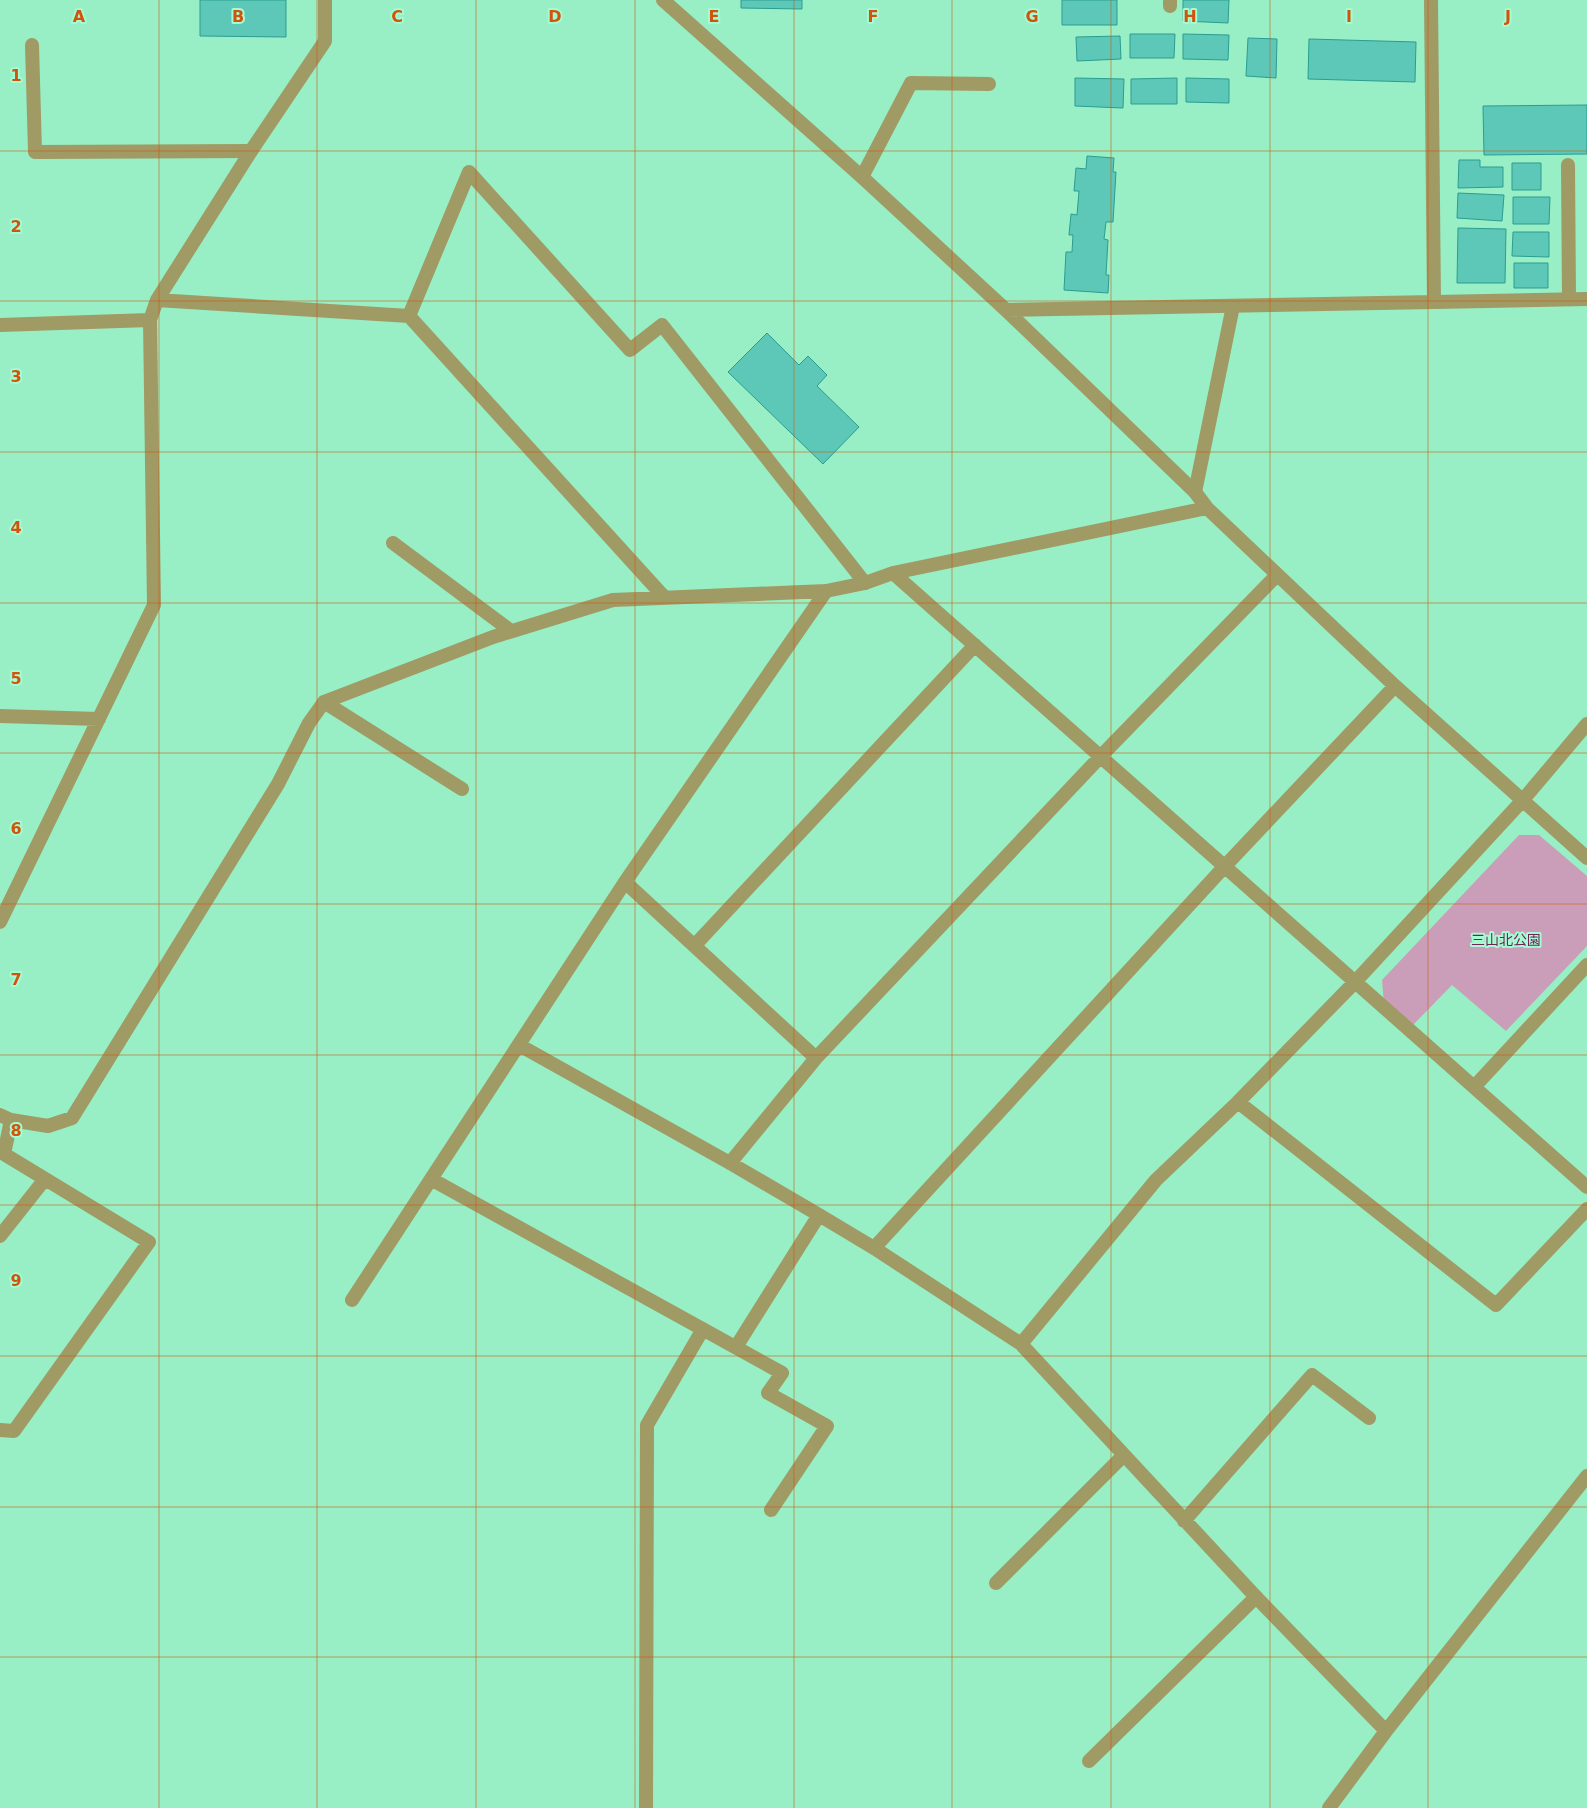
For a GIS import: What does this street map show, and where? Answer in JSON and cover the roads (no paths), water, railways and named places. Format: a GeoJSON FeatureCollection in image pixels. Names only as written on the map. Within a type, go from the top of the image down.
{"type":"FeatureCollection","features":[{"type":"Feature","properties":{"kind":"street"},"geometry":{"type":"LineString","coordinates":[[0,922],[154,605],[150,320],[157,300],[251,152],[325,41],[325,0]]}},
{"type":"Feature","properties":{"kind":"street"},"geometry":{"type":"LineString","coordinates":[[663,0],[862,177],[1006,310],[1194,492],[1207,508],[1396,686],[1587,858]]}},
{"type":"Feature","properties":{"kind":"street"},"geometry":{"type":"LineString","coordinates":[[1431,0],[1434,302]]}},
{"type":"Feature","properties":{"kind":"street"},"geometry":{"type":"LineString","coordinates":[[32,45],[35,152],[251,152]]}},
{"type":"Feature","properties":{"kind":"street"},"geometry":{"type":"LineString","coordinates":[[862,177],[911,83],[989,84]]}},
{"type":"Feature","properties":{"kind":"street"},"geometry":{"type":"LineString","coordinates":[[1568,166],[1569,299]]}},
{"type":"Feature","properties":{"kind":"street"},"geometry":{"type":"LineString","coordinates":[[409,316],[469,172],[630,350],[662,325],[865,583]]}},
{"type":"Feature","properties":{"kind":"street"},"geometry":{"type":"LineString","coordinates":[[1006,310],[1587,299]]}},
{"type":"Feature","properties":{"kind":"street"},"geometry":{"type":"LineString","coordinates":[[157,300],[409,316],[665,598]]}},
{"type":"Feature","properties":{"kind":"street"},"geometry":{"type":"LineString","coordinates":[[1194,492],[1233,306]]}},
{"type":"Feature","properties":{"kind":"street"},"geometry":{"type":"LineString","coordinates":[[0,325],[150,320]]}},
{"type":"Feature","properties":{"kind":"street"},"geometry":{"type":"LineString","coordinates":[[6,1118],[48,1126],[72,1118],[278,784],[309,723],[324,702],[510,631],[613,600],[826,591],[865,583],[893,573],[1207,508]]}},
{"type":"Feature","properties":{"kind":"street"},"geometry":{"type":"LineString","coordinates":[[393,543],[510,631]]}},
{"type":"Feature","properties":{"kind":"street"},"geometry":{"type":"LineString","coordinates":[[893,573],[1587,1187]]}},
{"type":"Feature","properties":{"kind":"street"},"geometry":{"type":"LineString","coordinates":[[730,1162],[816,1058],[1100,756],[1277,574]]}},
{"type":"Feature","properties":{"kind":"street"},"geometry":{"type":"LineString","coordinates":[[352,1300],[625,882],[826,591]]}},
{"type":"Feature","properties":{"kind":"street"},"geometry":{"type":"LineString","coordinates":[[696,945],[975,645]]}},
{"type":"Feature","properties":{"kind":"street"},"geometry":{"type":"LineString","coordinates":[[874,1248],[1225,866],[1396,686]]}},
{"type":"Feature","properties":{"kind":"street"},"geometry":{"type":"LineString","coordinates":[[324,702],[462,789]]}},
{"type":"Feature","properties":{"kind":"street"},"geometry":{"type":"LineString","coordinates":[[0,716],[99,719]]}},
{"type":"Feature","properties":{"kind":"street"},"geometry":{"type":"LineString","coordinates":[[1021,1344],[1156,1180],[1238,1102],[1355,982],[1522,801],[1587,724]]}},
{"type":"Feature","properties":{"kind":"street"},"geometry":{"type":"LineString","coordinates":[[625,882],[696,945],[816,1058]]}},
{"type":"Feature","properties":{"kind":"street"},"geometry":{"type":"LineString","coordinates":[[1474,1087],[1587,965]]}},
{"type":"Feature","properties":{"kind":"street"},"geometry":{"type":"LineString","coordinates":[[519,1045],[730,1162],[819,1215],[874,1248],[1021,1344],[1256,1598],[1386,1731]]}},
{"type":"Feature","properties":{"kind":"street"},"geometry":{"type":"LineString","coordinates":[[1238,1102],[1496,1304],[1587,1209]]}},
{"type":"Feature","properties":{"kind":"street"},"geometry":{"type":"LineString","coordinates":[[0,1130],[6,1118]]}},
{"type":"Feature","properties":{"kind":"street"},"geometry":{"type":"LineString","coordinates":[[0,1430],[14,1431],[149,1242],[4,1154],[6,1118]]}},
{"type":"Feature","properties":{"kind":"street"},"geometry":{"type":"LineString","coordinates":[[0,1236],[45,1178]]}},
{"type":"Feature","properties":{"kind":"street"},"geometry":{"type":"LineString","coordinates":[[431,1179],[782,1373],[768,1393],[826,1426],[771,1510]]}},
{"type":"Feature","properties":{"kind":"street"},"geometry":{"type":"LineString","coordinates":[[736,1347],[819,1215]]}},
{"type":"Feature","properties":{"kind":"street"},"geometry":{"type":"LineString","coordinates":[[646,1808],[647,1425],[703,1329]]}},
{"type":"Feature","properties":{"kind":"street"},"geometry":{"type":"LineString","coordinates":[[1184,1521],[1312,1375],[1369,1418]]}},
{"type":"Feature","properties":{"kind":"street"},"geometry":{"type":"LineString","coordinates":[[996,1583],[1123,1456]]}},
{"type":"Feature","properties":{"kind":"street"},"geometry":{"type":"LineString","coordinates":[[1334,1806],[1386,1731],[1587,1476]]}},
{"type":"Feature","properties":{"kind":"street"},"geometry":{"type":"LineString","coordinates":[[1089,1761],[1256,1598]]}},
{"type":"Feature","properties":{"kind":"park label","name":"三山北公園"},"geometry":{"type":"Point","coordinates":[1506,940]}}]}
